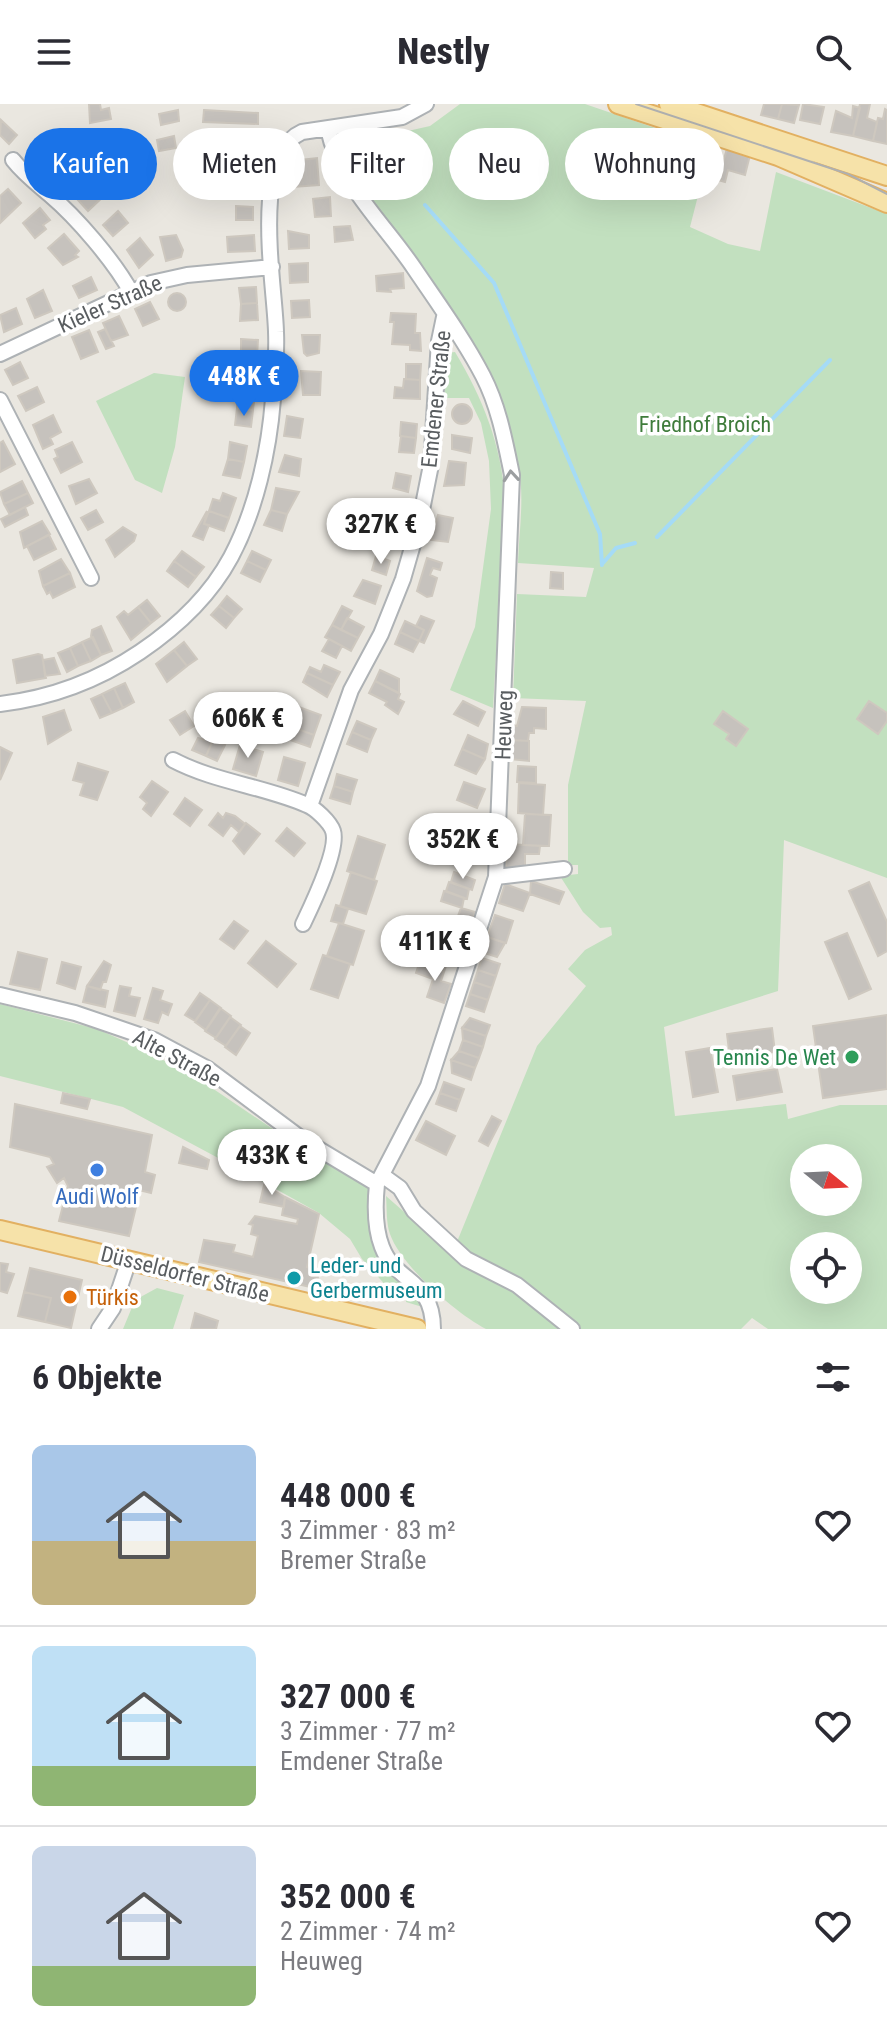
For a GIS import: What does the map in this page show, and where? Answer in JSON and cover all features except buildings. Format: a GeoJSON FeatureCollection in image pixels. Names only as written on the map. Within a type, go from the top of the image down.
{"type":"FeatureCollection","features":[{"type":"Feature","properties":{"kind":"main road"},"geometry":{"type":"LineString","coordinates":[[669,104],[887,176]]}},
{"type":"Feature","properties":{"kind":"main road"},"geometry":{"type":"LineString","coordinates":[[626,105],[778,156],[887,203]]}},
{"type":"Feature","properties":{"kind":"main road","name":"Düsseldorfer Straße"},"geometry":{"type":"LineString","coordinates":[[0,1230],[417,1329]]}},
{"type":"Feature","properties":{"kind":"street"},"geometry":{"type":"LineString","coordinates":[[334,128],[402,117],[426,104]]}},
{"type":"Feature","properties":{"kind":"street"},"geometry":{"type":"LineString","coordinates":[[0,704],[73,689],[126,662],[170,632],[200,602],[231,557],[262,466],[273,402],[276,334],[269,210],[272,179],[281,151],[290,137],[321,130]]}},
{"type":"Feature","properties":{"kind":"street"},"geometry":{"type":"LineString","coordinates":[[13,160],[29,180],[50,195],[122,275],[131,292]]}},
{"type":"Feature","properties":{"kind":"street"},"geometry":{"type":"LineString","coordinates":[[866,169],[887,164]]}},
{"type":"Feature","properties":{"kind":"street","name":"Heuweg"},"geometry":{"type":"LineString","coordinates":[[361,200],[414,267],[483,377],[502,425],[512,475],[496,877],[428,1086],[380,1180],[375,1201],[382,1247],[430,1302],[433,1329]]}},
{"type":"Feature","properties":{"kind":"street","name":"Kieler Straße"},"geometry":{"type":"LineString","coordinates":[[0,354],[131,292],[175,276],[272,267]]}},
{"type":"Feature","properties":{"kind":"street","name":"Emdener Straße"},"geometry":{"type":"LineString","coordinates":[[310,806],[345,704],[381,634],[403,579],[420,520],[431,465],[439,341],[444,317]]}},
{"type":"Feature","properties":{"kind":"street"},"geometry":{"type":"LineString","coordinates":[[0,400],[5,422],[91,578]]}},
{"type":"Feature","properties":{"kind":"street"},"geometry":{"type":"LineString","coordinates":[[173,760],[198,773],[310,806],[328,824],[333,840],[318,891],[303,924]]}},
{"type":"Feature","properties":{"kind":"street"},"geometry":{"type":"LineString","coordinates":[[496,877],[564,869]]}},
{"type":"Feature","properties":{"kind":"street","name":"Alte Straße"},"geometry":{"type":"LineString","coordinates":[[0,995],[75,1013],[154,1040],[208,1069],[302,1139],[400,1188],[414,1211],[466,1259],[517,1285],[572,1329]]}},
{"type":"Feature","properties":{"kind":"street"},"geometry":{"type":"LineString","coordinates":[[99,1329],[113,1308],[129,1260]]}},
{"type":"Feature","properties":{"kind":"green space","name":"Friedhof Broich"},"geometry":{"type":"Polygon","coordinates":[[[460,104],[585,104],[655,128],[565,128],[565,200],[697,200],[690,227],[728,244],[760,251],[776,172],[887,214],[887,878],[784,840],[778,991],[664,1027],[675,1116],[786,1104],[788,1119],[840,1105],[887,1105],[887,1329],[768,1329],[752,1318],[741,1329],[486,1329],[431,1288],[396,1247],[390,1234],[386,1196],[452,1254],[537,1046],[586,986],[568,969],[585,950],[612,935],[611,927],[600,928],[583,912],[560,876],[578,874],[578,865],[568,865],[568,785],[586,701],[513,698],[517,594],[586,597],[594,568],[518,563],[520,477],[507,423],[491,383],[450,308],[370,200],[433,200],[433,128],[421,128],[430,126],[460,104]]]}},
{"type":"Feature","properties":{"kind":"green space"},"geometry":{"type":"Polygon","coordinates":[[[455,352],[489,422],[503,478],[505,498],[493,708],[450,690],[475,627],[491,509],[489,461],[481,423],[469,398],[444,398],[447,353],[455,352]]]}},
{"type":"Feature","properties":{"kind":"green space"},"geometry":{"type":"Polygon","coordinates":[[[154,373],[185,377],[175,447],[162,493],[135,480],[96,401],[154,373]]]}},
{"type":"Feature","properties":{"kind":"green space"},"geometry":{"type":"Polygon","coordinates":[[[0,1004],[97,1029],[149,1052],[209,1086],[307,1152],[373,1185],[379,1248],[429,1309],[406,1302],[406,1295],[389,1289],[362,1259],[350,1239],[319,1213],[265,1183],[123,1107],[0,1076],[0,1004]]]}},
{"type":"Feature","properties":{"kind":"green space"},"geometry":{"type":"Polygon","coordinates":[[[157,1288],[184,1295],[173,1329],[123,1329],[135,1300],[157,1288]]]}},
{"type":"Feature","properties":{"kind":"waterway"},"geometry":{"type":"LineString","coordinates":[[425,205],[494,283],[600,534],[602,565]]}},
{"type":"Feature","properties":{"kind":"waterway"},"geometry":{"type":"LineString","coordinates":[[657,537],[830,360]]}},
{"type":"Feature","properties":{"kind":"waterway"},"geometry":{"type":"LineString","coordinates":[[603,563],[616,548],[635,543]]}},
{"type":"Feature","properties":{"kind":"tram line"},"geometry":{"type":"LineString","coordinates":[[636,104],[848,174],[887,194]]}},
{"type":"Feature","properties":{"kind":"place","name":"Tennis De Wet"},"geometry":{"type":"Point","coordinates":[852,1057]}},
{"type":"Feature","properties":{"kind":"place","name":"Audi Wolf"},"geometry":{"type":"Point","coordinates":[97,1170]}},
{"type":"Feature","properties":{"kind":"place","name":"Leder- und Gerbermuseum"},"geometry":{"type":"Point","coordinates":[294,1278]}},
{"type":"Feature","properties":{"kind":"place","name":"Türkis"},"geometry":{"type":"Point","coordinates":[70,1297]}}]}
